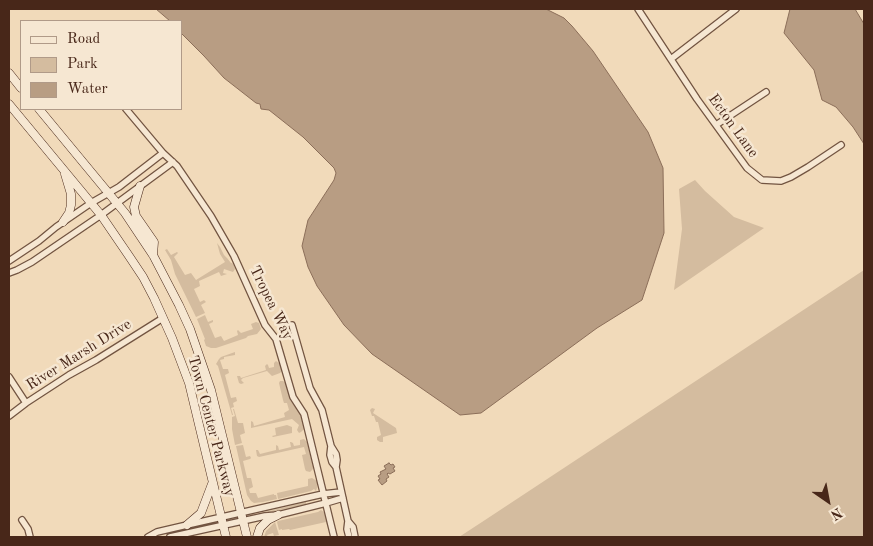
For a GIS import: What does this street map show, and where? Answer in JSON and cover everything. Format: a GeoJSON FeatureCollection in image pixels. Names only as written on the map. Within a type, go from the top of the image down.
{"type":"FeatureCollection","features":[{"type":"Feature","properties":{"kind":"main road"},"geometry":{"type":"LineString","coordinates":[[9,73],[20,87]]}},
{"type":"Feature","properties":{"kind":"main road","name":"Town Center Parkway"},"geometry":{"type":"LineString","coordinates":[[9,104],[91,202],[143,277],[172,338],[188,383],[226,537]]}},
{"type":"Feature","properties":{"kind":"main road","name":"Town Center Parkway"},"geometry":{"type":"LineString","coordinates":[[40,110],[125,213],[153,255],[190,329],[208,381],[218,418],[246,537]]}},
{"type":"Feature","properties":{"kind":"main road"},"geometry":{"type":"LineString","coordinates":[[63,222],[69,213],[71,194],[64,169]]}},
{"type":"Feature","properties":{"kind":"main road"},"geometry":{"type":"LineString","coordinates":[[140,186],[134,207],[136,216],[154,242],[153,255]]}},
{"type":"Feature","properties":{"kind":"main road"},"geometry":{"type":"LineString","coordinates":[[187,525],[201,513],[213,482]]}},
{"type":"Feature","properties":{"kind":"main road"},"geometry":{"type":"LineString","coordinates":[[257,537],[260,528],[268,520],[278,515]]}},
{"type":"Feature","properties":{"kind":"street","name":"Ecton Lane"},"geometry":{"type":"LineString","coordinates":[[638,9],[697,99],[747,168],[762,180],[781,181],[791,177],[841,145]]}},
{"type":"Feature","properties":{"kind":"street"},"geometry":{"type":"LineString","coordinates":[[671,59],[736,9]]}},
{"type":"Feature","properties":{"kind":"street"},"geometry":{"type":"LineString","coordinates":[[716,125],[766,92]]}},
{"type":"Feature","properties":{"kind":"street","name":"Tropea Way"},"geometry":{"type":"LineString","coordinates":[[127,110],[188,181],[221,233],[244,277],[265,325],[276,339],[293,397],[304,414],[334,537]]}},
{"type":"Feature","properties":{"kind":"street"},"geometry":{"type":"LineString","coordinates":[[9,261],[91,202],[119,187],[163,153]]}},
{"type":"Feature","properties":{"kind":"street"},"geometry":{"type":"LineString","coordinates":[[9,272],[32,262],[101,215],[172,162]]}},
{"type":"Feature","properties":{"kind":"street","name":"River Marsh Drive"},"geometry":{"type":"LineString","coordinates":[[9,416],[26,403],[163,318]]}},
{"type":"Feature","properties":{"kind":"street"},"geometry":{"type":"LineString","coordinates":[[292,325],[310,388],[322,409],[331,446],[336,454],[336,467],[348,521],[349,537]]}},
{"type":"Feature","properties":{"kind":"street"},"geometry":{"type":"LineString","coordinates":[[9,377],[26,403]]}},
{"type":"Feature","properties":{"kind":"street"},"geometry":{"type":"LineString","coordinates":[[170,537],[223,526],[242,517],[323,494],[342,495]]}},
{"type":"Feature","properties":{"kind":"street"},"geometry":{"type":"LineString","coordinates":[[148,537],[157,532],[220,517],[278,515],[326,503],[342,495]]}},
{"type":"Feature","properties":{"kind":"street"},"geometry":{"type":"LineString","coordinates":[[22,520],[28,529],[30,537]]}},
{"type":"Feature","properties":{"kind":"street"},"geometry":{"type":"LineString","coordinates":[[348,521],[353,528],[354,537]]}},
{"type":"Feature","properties":{"kind":"green space"},"geometry":{"type":"Polygon","coordinates":[[[695,180],[734,217],[764,228],[674,290],[682,229],[679,189],[695,180]]]}},
{"type":"Feature","properties":{"kind":"green space"},"geometry":{"type":"Polygon","coordinates":[[[217,243],[235,269],[233,272],[224,269],[223,273],[227,274],[221,276],[219,272],[199,281],[200,286],[194,289],[200,302],[204,300],[206,302],[201,305],[205,313],[196,317],[165,250],[167,249],[171,255],[177,252],[174,257],[185,275],[191,273],[196,280],[225,262],[220,254],[217,243]]]}},
{"type":"Feature","properties":{"kind":"green space"},"geometry":{"type":"Polygon","coordinates":[[[864,270],[864,537],[459,537],[482,522],[864,270]]]}},
{"type":"Feature","properties":{"kind":"green space"},"geometry":{"type":"Polygon","coordinates":[[[205,315],[208,322],[213,320],[209,324],[215,338],[221,336],[224,341],[238,335],[238,330],[241,333],[253,329],[251,324],[256,322],[259,323],[261,329],[257,334],[211,348],[206,346],[197,319],[205,315]]]}},
{"type":"Feature","properties":{"kind":"green space"},"geometry":{"type":"Polygon","coordinates":[[[235,352],[235,355],[224,357],[224,359],[220,360],[223,369],[228,369],[229,373],[225,375],[231,398],[236,397],[237,401],[233,403],[234,407],[231,408],[232,415],[216,364],[221,357],[235,352]]]}},
{"type":"Feature","properties":{"kind":"green space"},"geometry":{"type":"Polygon","coordinates":[[[276,361],[280,364],[282,371],[280,373],[272,376],[267,371],[243,378],[241,380],[244,383],[239,383],[237,376],[241,378],[266,370],[265,366],[267,364],[269,368],[274,367],[276,361]]]}},
{"type":"Feature","properties":{"kind":"green space"},"geometry":{"type":"Polygon","coordinates":[[[280,381],[286,383],[290,400],[301,415],[304,429],[299,433],[297,430],[299,425],[292,419],[251,428],[251,421],[254,426],[285,417],[284,413],[289,410],[287,403],[284,403],[283,400],[280,381]]]}},
{"type":"Feature","properties":{"kind":"green space"},"geometry":{"type":"Polygon","coordinates":[[[372,408],[375,409],[373,413],[396,428],[397,433],[383,437],[383,442],[377,440],[377,437],[381,435],[378,422],[372,416],[370,410],[372,408]]]}},
{"type":"Feature","properties":{"kind":"green space"},"geometry":{"type":"Polygon","coordinates":[[[233,409],[238,423],[243,423],[245,433],[240,435],[242,443],[235,445],[232,429],[232,417],[235,416],[233,409]]]}},
{"type":"Feature","properties":{"kind":"green space"},"geometry":{"type":"Polygon","coordinates":[[[287,425],[292,427],[292,433],[272,436],[276,435],[275,428],[287,425]]]}},
{"type":"Feature","properties":{"kind":"green space"},"geometry":{"type":"Polygon","coordinates":[[[304,439],[307,442],[313,466],[310,472],[305,469],[302,455],[306,454],[304,447],[257,456],[256,450],[260,454],[276,450],[276,445],[279,450],[291,447],[290,442],[294,446],[300,445],[300,440],[304,439]]]}},
{"type":"Feature","properties":{"kind":"green space"},"geometry":{"type":"Polygon","coordinates":[[[243,445],[246,457],[250,456],[251,458],[243,461],[247,478],[251,478],[253,487],[249,489],[250,493],[256,493],[258,498],[274,494],[277,499],[254,503],[247,495],[236,446],[243,445]]]}},
{"type":"Feature","properties":{"kind":"green space"},"geometry":{"type":"Polygon","coordinates":[[[312,478],[317,481],[316,491],[314,489],[278,499],[277,493],[308,486],[308,479],[312,478]]]}},
{"type":"Feature","properties":{"kind":"green space"},"geometry":{"type":"Polygon","coordinates":[[[306,502],[306,504],[253,515],[306,502]]]}},
{"type":"Feature","properties":{"kind":"green space"},"geometry":{"type":"Polygon","coordinates":[[[321,510],[325,513],[331,537],[326,522],[290,530],[279,530],[278,521],[321,510]]]}},
{"type":"Feature","properties":{"kind":"green space"},"geometry":{"type":"Polygon","coordinates":[[[275,522],[279,535],[274,536],[273,533],[267,535],[268,537],[264,537],[266,531],[275,522]]]}},
{"type":"Feature","properties":{"kind":"water"},"geometry":{"type":"Polygon","coordinates":[[[156,9],[546,9],[564,18],[593,51],[648,132],[663,168],[664,233],[642,300],[597,328],[481,413],[460,415],[372,354],[344,325],[317,286],[308,267],[302,246],[308,220],[334,180],[336,173],[334,168],[303,137],[269,110],[261,109],[260,104],[256,103],[224,78],[182,34],[182,20],[169,20],[156,9]]]}},
{"type":"Feature","properties":{"kind":"water"},"geometry":{"type":"Polygon","coordinates":[[[790,9],[855,9],[864,24],[864,144],[836,107],[822,100],[814,70],[784,33],[790,9]]]}},
{"type":"Feature","properties":{"kind":"water"},"geometry":{"type":"Polygon","coordinates":[[[389,463],[393,464],[395,471],[387,474],[389,477],[382,485],[378,480],[380,479],[378,476],[381,474],[380,472],[386,469],[384,466],[389,463]]]}}]}
